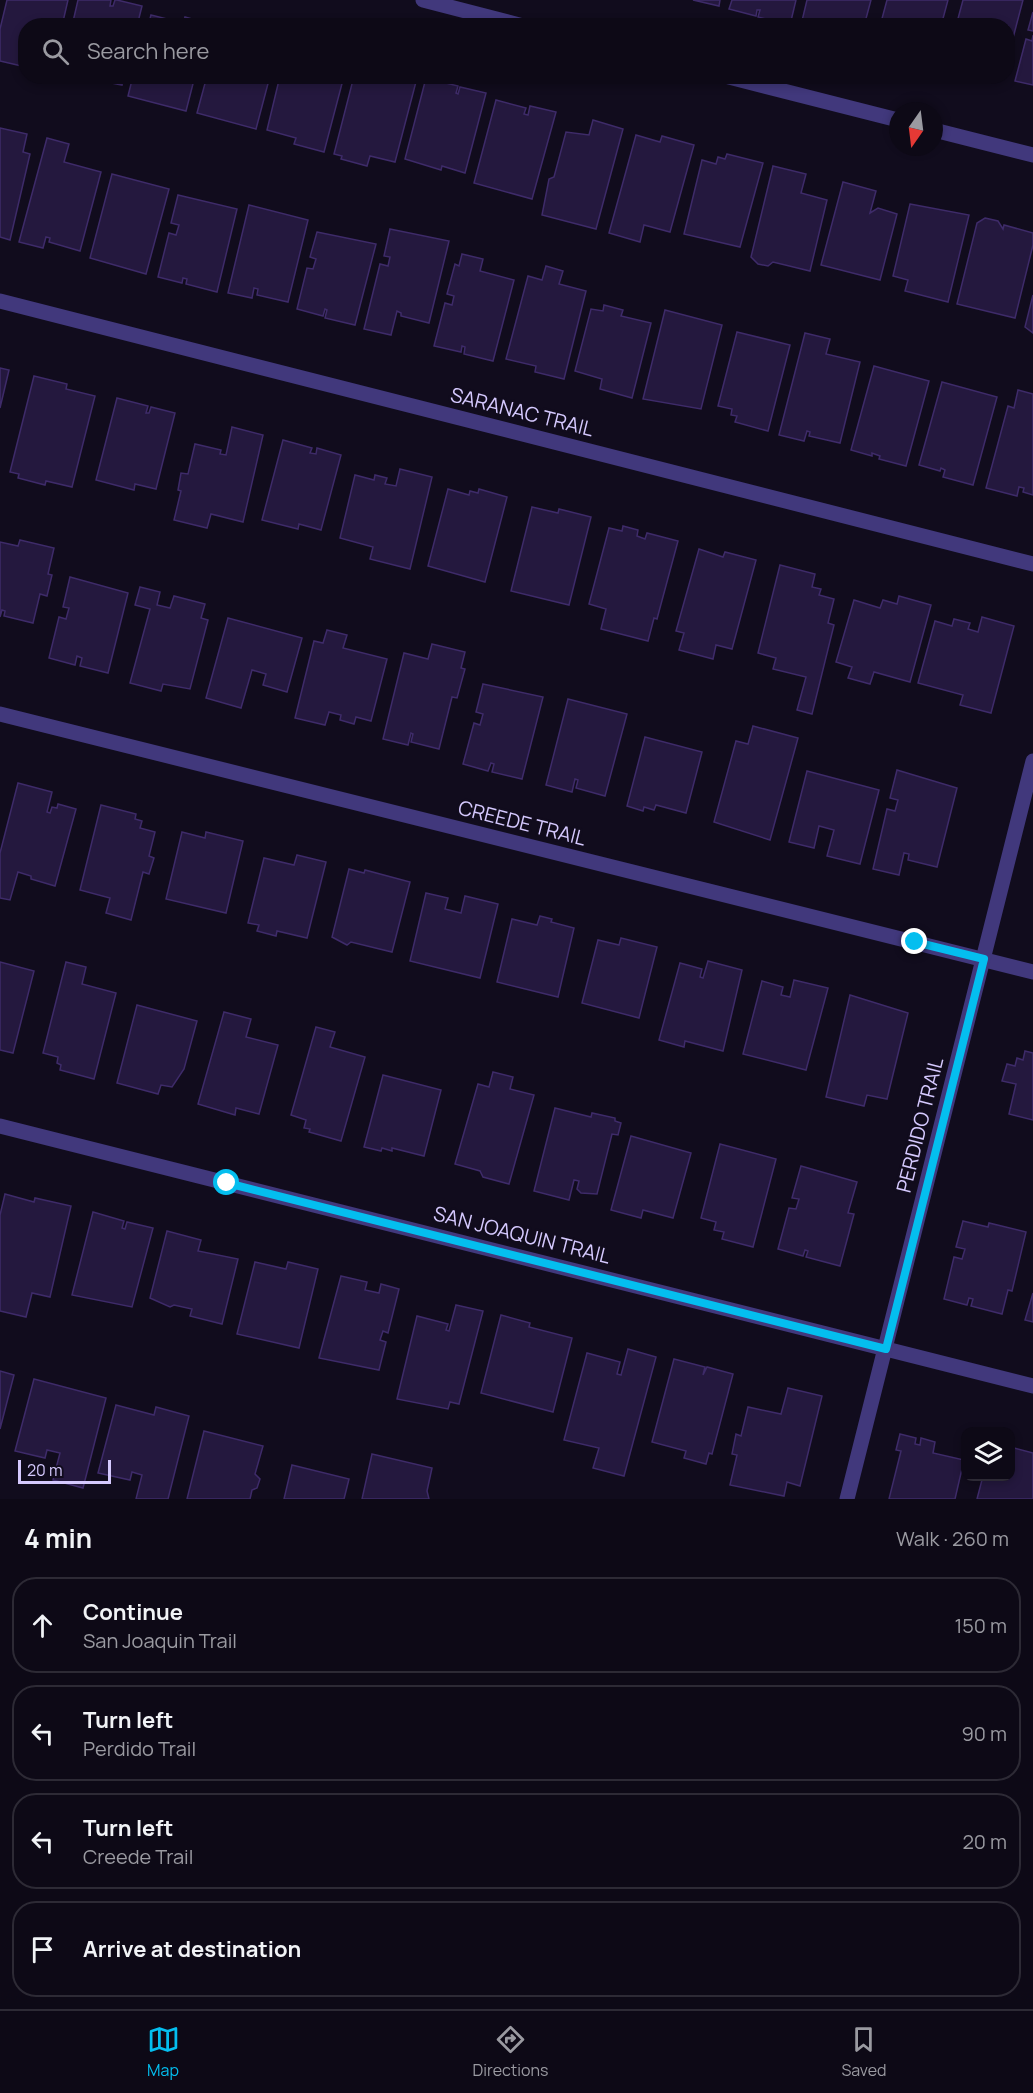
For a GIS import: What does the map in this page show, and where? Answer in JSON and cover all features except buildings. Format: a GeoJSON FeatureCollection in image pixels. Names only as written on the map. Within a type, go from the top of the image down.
{"type":"FeatureCollection","features":[{"type":"Feature","properties":{"kind":"street"},"geometry":{"type":"LineString","coordinates":[[423,0],[492,18]]}},
{"type":"Feature","properties":{"kind":"street"},"geometry":{"type":"LineString","coordinates":[[756,84],[889,118]]}},
{"type":"Feature","properties":{"kind":"street"},"geometry":{"type":"LineString","coordinates":[[943,132],[1033,155]]}},
{"type":"Feature","properties":{"kind":"street","name":"SARANAC TRAIL"},"geometry":{"type":"LineString","coordinates":[[0,301],[1033,564]]}},
{"type":"Feature","properties":{"kind":"street","name":"CREEDE TRAIL"},"geometry":{"type":"LineString","coordinates":[[0,714],[1033,972]]}},
{"type":"Feature","properties":{"kind":"street","name":"PERDIDO TRAIL"},"geometry":{"type":"LineString","coordinates":[[847,1499],[1033,761]]}},
{"type":"Feature","properties":{"kind":"street","name":"SAN JOAQUIN TRAIL"},"geometry":{"type":"LineString","coordinates":[[0,1126],[1033,1386]]}},
{"type":"Feature","properties":{"kind":"route"},"geometry":{"type":"LineString","coordinates":[[227,1183],[886,1349],[984,959],[915,942]]}}]}
